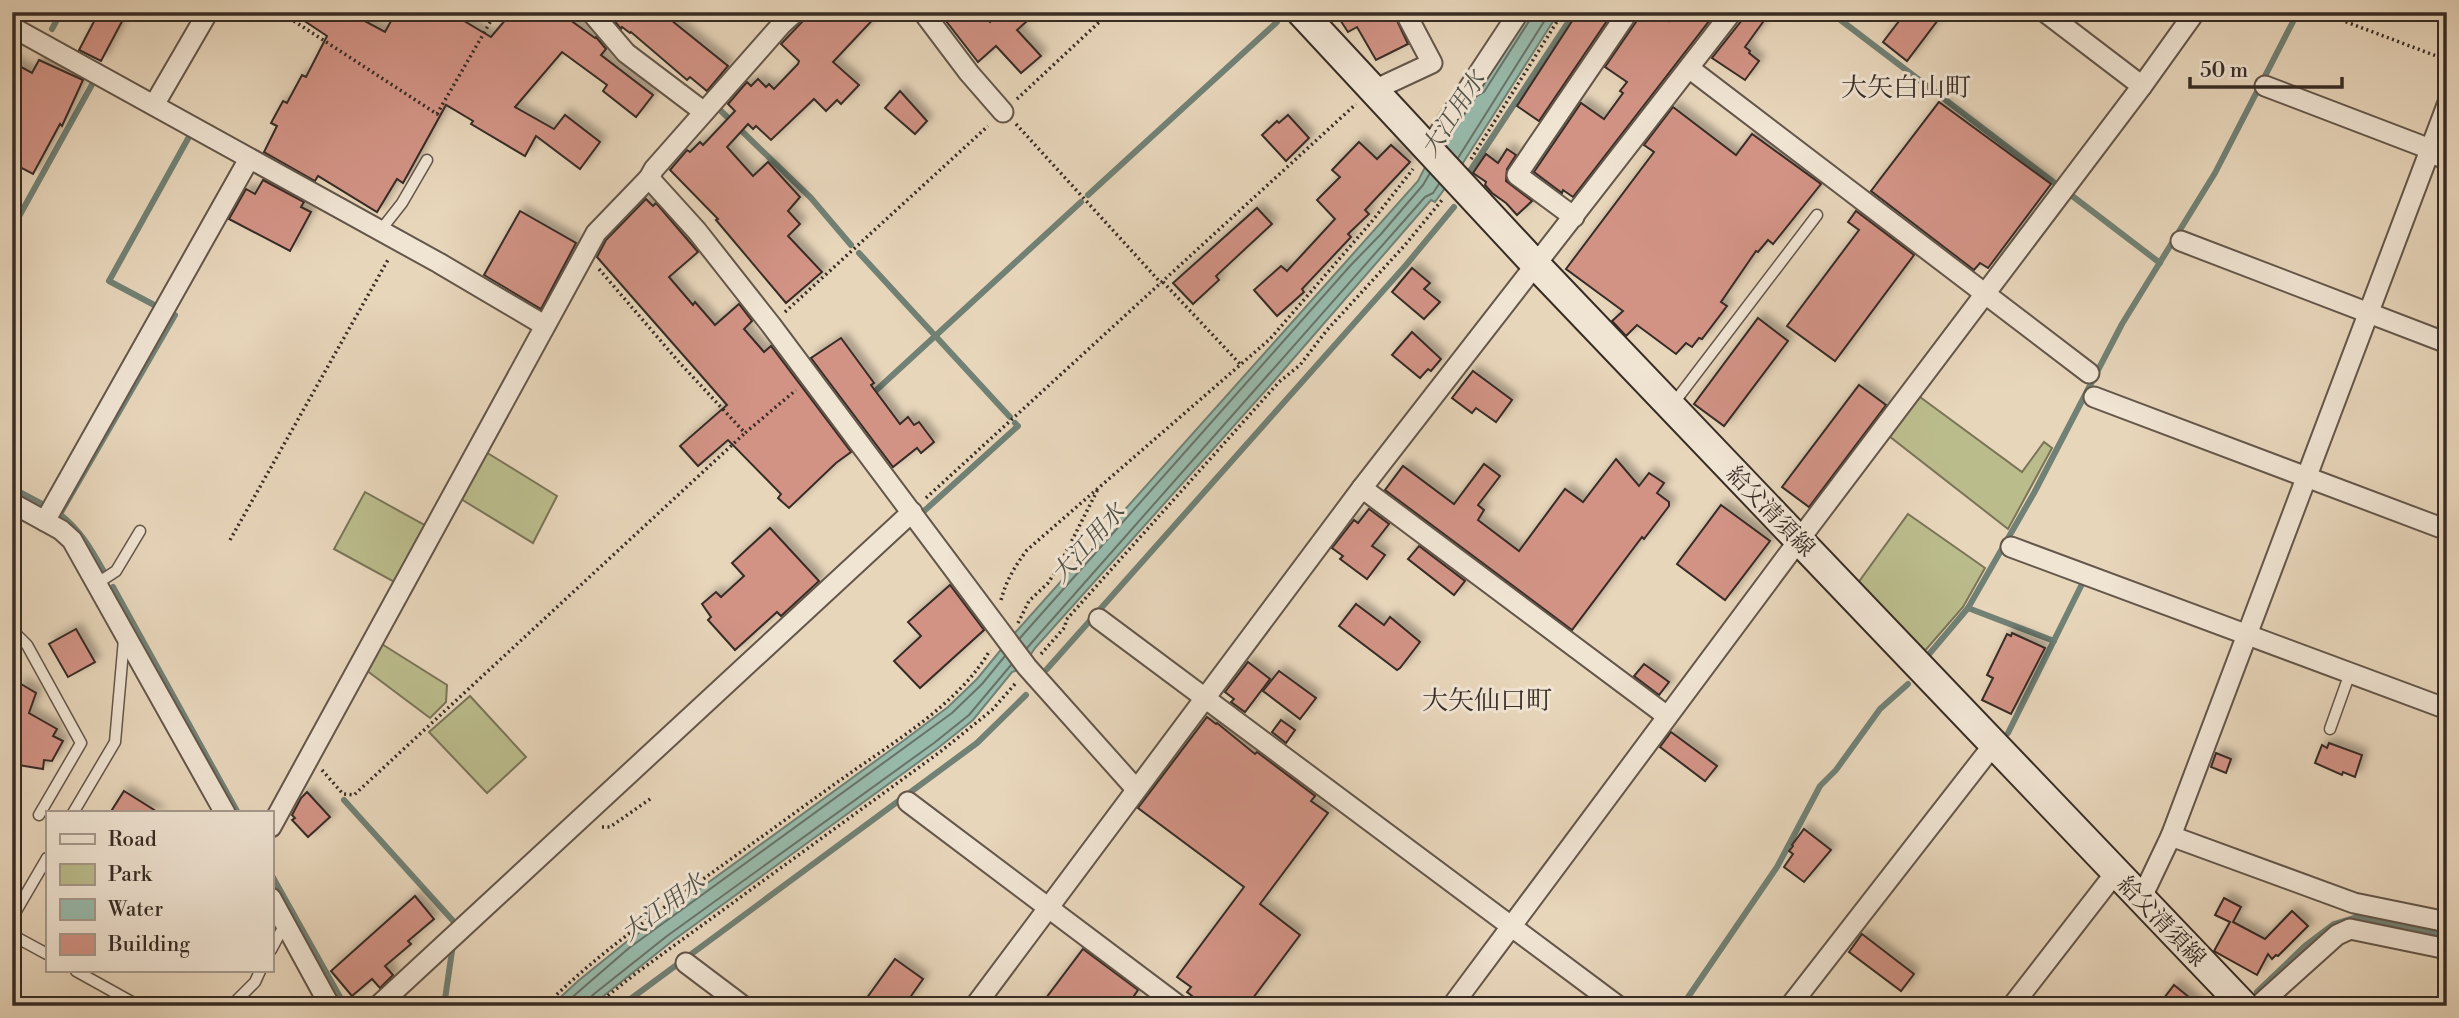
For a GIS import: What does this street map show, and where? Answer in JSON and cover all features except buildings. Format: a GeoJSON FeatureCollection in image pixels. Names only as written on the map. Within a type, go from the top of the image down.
{"type":"FeatureCollection","features":[{"type":"Feature","properties":{"kind":"main road","name":"給父清須線"},"geometry":{"type":"LineString","coordinates":[[1301,12],[1536,265],[2244,1006]]}},
{"type":"Feature","properties":{"kind":"street"},"geometry":{"type":"LineString","coordinates":[[154,105],[208,12]]}},
{"type":"Feature","properties":{"kind":"street"},"geometry":{"type":"LineString","coordinates":[[591,12],[626,52],[704,112]]}},
{"type":"Feature","properties":{"kind":"street"},"geometry":{"type":"LineString","coordinates":[[923,12],[969,74],[1003,111]]}},
{"type":"Feature","properties":{"kind":"street"},"geometry":{"type":"LineString","coordinates":[[1372,91],[1432,63],[1405,12]]}},
{"type":"Feature","properties":{"kind":"street"},"geometry":{"type":"LineString","coordinates":[[1429,151],[1519,12]]}},
{"type":"Feature","properties":{"kind":"street"},"geometry":{"type":"LineString","coordinates":[[1574,217],[1517,175],[1628,12]]}},
{"type":"Feature","properties":{"kind":"street"},"geometry":{"type":"LineString","coordinates":[[975,1006],[1362,488],[1732,12]]}},
{"type":"Feature","properties":{"kind":"street"},"geometry":{"type":"LineString","coordinates":[[2045,12],[2142,86]]}},
{"type":"Feature","properties":{"kind":"street"},"geometry":{"type":"LineString","coordinates":[[1452,1006],[2195,12]]}},
{"type":"Feature","properties":{"kind":"street"},"geometry":{"type":"LineString","coordinates":[[273,823],[596,233],[649,178],[654,169],[789,18]]}},
{"type":"Feature","properties":{"kind":"street"},"geometry":{"type":"LineString","coordinates":[[12,27],[544,325]]}},
{"type":"Feature","properties":{"kind":"street"},"geometry":{"type":"LineString","coordinates":[[1689,68],[2089,373]]}},
{"type":"Feature","properties":{"kind":"street"},"geometry":{"type":"LineString","coordinates":[[2265,86],[2435,154]]}},
{"type":"Feature","properties":{"kind":"street"},"geometry":{"type":"LineString","coordinates":[[2141,899],[2171,836],[2369,313],[2435,154],[2447,105]]}},
{"type":"Feature","properties":{"kind":"street"},"geometry":{"type":"LineString","coordinates":[[45,521],[248,159]]}},
{"type":"Feature","properties":{"kind":"street"},"geometry":{"type":"LineString","coordinates":[[649,178],[697,232],[771,325],[1028,667],[1136,789]]}},
{"type":"Feature","properties":{"kind":"street"},"geometry":{"type":"LineString","coordinates":[[2181,241],[2447,343]]}},
{"type":"Feature","properties":{"kind":"street"},"geometry":{"type":"LineString","coordinates":[[2094,397],[2447,530]]}},
{"type":"Feature","properties":{"kind":"street"},"geometry":{"type":"LineString","coordinates":[[1362,488],[1667,716]]}},
{"type":"Feature","properties":{"kind":"street"},"geometry":{"type":"LineString","coordinates":[[12,503],[72,540],[224,811]]}},
{"type":"Feature","properties":{"kind":"street"},"geometry":{"type":"LineString","coordinates":[[378,1006],[582,814],[912,512]]}},
{"type":"Feature","properties":{"kind":"street"},"geometry":{"type":"LineString","coordinates":[[2011,547],[2447,709]]}},
{"type":"Feature","properties":{"kind":"street"},"geometry":{"type":"LineString","coordinates":[[1099,620],[1618,1006]]}},
{"type":"Feature","properties":{"kind":"street"},"geometry":{"type":"LineString","coordinates":[[1790,1006],[1994,744]]}},
{"type":"Feature","properties":{"kind":"street"},"geometry":{"type":"LineString","coordinates":[[908,803],[1179,1006]]}},
{"type":"Feature","properties":{"kind":"street"},"geometry":{"type":"LineString","coordinates":[[2171,836],[2354,903],[2447,922]]}},
{"type":"Feature","properties":{"kind":"street"},"geometry":{"type":"LineString","coordinates":[[2012,1006],[2116,872]]}},
{"type":"Feature","properties":{"kind":"street"},"geometry":{"type":"LineString","coordinates":[[273,902],[330,1006]]}},
{"type":"Feature","properties":{"kind":"street"},"geometry":{"type":"LineString","coordinates":[[2258,1006],[2337,935],[2350,929],[2447,948]]}},
{"type":"Feature","properties":{"kind":"street"},"geometry":{"type":"LineString","coordinates":[[686,963],[743,1006]]}},
{"type":"Feature","properties":{"kind":"lane"},"geometry":{"type":"LineString","coordinates":[[766,12],[789,18]]}},
{"type":"Feature","properties":{"kind":"lane"},"geometry":{"type":"LineString","coordinates":[[380,231],[402,204],[427,160]]}},
{"type":"Feature","properties":{"kind":"lane"},"geometry":{"type":"LineString","coordinates":[[1671,406],[1817,215]]}},
{"type":"Feature","properties":{"kind":"lane"},"geometry":{"type":"LineString","coordinates":[[96,584],[116,572],[140,531]]}},
{"type":"Feature","properties":{"kind":"lane"},"geometry":{"type":"LineString","coordinates":[[12,630],[27,645],[80,743],[38,815]]}},
{"type":"Feature","properties":{"kind":"lane"},"geometry":{"type":"LineString","coordinates":[[74,811],[115,742],[125,635]]}},
{"type":"Feature","properties":{"kind":"lane"},"geometry":{"type":"LineString","coordinates":[[2330,729],[2350,673]]}},
{"type":"Feature","properties":{"kind":"lane"},"geometry":{"type":"LineString","coordinates":[[12,918],[46,860]]}},
{"type":"Feature","properties":{"kind":"lane"},"geometry":{"type":"LineString","coordinates":[[273,946],[285,924]]}},
{"type":"Feature","properties":{"kind":"lane"},"geometry":{"type":"LineString","coordinates":[[12,935],[46,953]]}},
{"type":"Feature","properties":{"kind":"lane"},"geometry":{"type":"LineString","coordinates":[[78,972],[139,1006]]}},
{"type":"Feature","properties":{"kind":"lane"},"geometry":{"type":"LineString","coordinates":[[230,1006],[255,982],[260,972]]}},
{"type":"Feature","properties":{"kind":"path"},"geometry":{"type":"LineString","coordinates":[[280,12],[437,114],[496,12]]}},
{"type":"Feature","properties":{"kind":"path"},"geometry":{"type":"LineString","coordinates":[[771,325],[888,220],[1110,12]]}},
{"type":"Feature","properties":{"kind":"path"},"geometry":{"type":"LineString","coordinates":[[595,1006],[940,752],[992,710],[1065,627],[1066,620],[1279,382],[1300,365],[1327,330],[1405,245],[1457,181],[1563,12]]}},
{"type":"Feature","properties":{"kind":"path"},"geometry":{"type":"LineString","coordinates":[[2320,12],[2447,60]]}},
{"type":"Feature","properties":{"kind":"path"},"geometry":{"type":"LineString","coordinates":[[912,512],[1372,91]]}},
{"type":"Feature","properties":{"kind":"path"},"geometry":{"type":"LineString","coordinates":[[1003,111],[1241,365]]}},
{"type":"Feature","properties":{"kind":"path"},"geometry":{"type":"LineString","coordinates":[[1004,635],[1000,604],[1005,585],[1027,550],[1279,329],[1429,151]]}},
{"type":"Feature","properties":{"kind":"path"},"geometry":{"type":"LineString","coordinates":[[230,540],[398,241]]}},
{"type":"Feature","properties":{"kind":"path"},"geometry":{"type":"LineString","coordinates":[[584,252],[678,361],[745,433]]}},
{"type":"Feature","properties":{"kind":"path"},"geometry":{"type":"LineString","coordinates":[[309,755],[343,794],[354,795],[745,433],[810,377]]}},
{"type":"Feature","properties":{"kind":"path"},"geometry":{"type":"LineString","coordinates":[[545,1006],[573,977],[620,938],[944,703],[981,666],[1004,635],[1021,620],[1029,601],[1048,583],[1099,488]]}},
{"type":"Feature","properties":{"kind":"path"},"geometry":{"type":"LineString","coordinates":[[582,814],[599,827],[610,827],[653,797]]}},
{"type":"Feature","properties":{"kind":"green space"},"geometry":{"type":"Polygon","coordinates":[[[1920,397],[2022,472],[2044,442],[2052,448],[2008,529],[1889,436],[1920,397]]]}},
{"type":"Feature","properties":{"kind":"green space"},"geometry":{"type":"Polygon","coordinates":[[[481,449],[557,496],[533,543],[456,496],[481,449]]]}},
{"type":"Feature","properties":{"kind":"green space"},"geometry":{"type":"Polygon","coordinates":[[[365,492],[428,527],[398,584],[334,549],[365,492]]]}},
{"type":"Feature","properties":{"kind":"green space"},"geometry":{"type":"Polygon","coordinates":[[[1908,514],[1985,568],[1963,607],[1923,653],[1858,583],[1908,514]]]}},
{"type":"Feature","properties":{"kind":"green space"},"geometry":{"type":"Polygon","coordinates":[[[377,641],[447,685],[446,702],[430,718],[362,667],[377,641]]]}},
{"type":"Feature","properties":{"kind":"green space"},"geometry":{"type":"Polygon","coordinates":[[[470,696],[526,757],[487,793],[429,732],[470,696]]]}},
{"type":"Feature","properties":{"kind":"water"},"geometry":{"type":"Polygon","coordinates":[[[1527,12],[1559,12],[1435,202],[1431,200],[1274,381],[1035,648],[1021,669],[1012,672],[973,720],[671,942],[591,1006],[551,1006],[625,943],[903,741],[948,707],[977,679],[1013,635],[1418,181],[1438,142],[1527,12]]]}},
{"type":"Feature","properties":{"kind":"waterway"},"geometry":{"type":"LineString","coordinates":[[52,29],[61,12]]}},
{"type":"Feature","properties":{"kind":"waterway"},"geometry":{"type":"LineString","coordinates":[[1470,171],[1575,12]]}},
{"type":"Feature","properties":{"kind":"waterway"},"geometry":{"type":"LineString","coordinates":[[1830,12],[2056,184]]}},
{"type":"Feature","properties":{"kind":"waterway"},"geometry":{"type":"LineString","coordinates":[[1930,653],[1968,608],[2034,493],[2122,324],[2215,173],[2298,12]]}},
{"type":"Feature","properties":{"kind":"waterway"},"geometry":{"type":"LineString","coordinates":[[1088,195],[1277,22]]}},
{"type":"Feature","properties":{"kind":"waterway"},"geometry":{"type":"LineString","coordinates":[[12,229],[94,81]]}},
{"type":"Feature","properties":{"kind":"waterway"},"geometry":{"type":"LineString","coordinates":[[720,110],[811,198],[851,245]]}},
{"type":"Feature","properties":{"kind":"waterway"},"geometry":{"type":"LineString","coordinates":[[158,307],[109,281],[190,135],[186,132]]}},
{"type":"Feature","properties":{"kind":"waterway"},"geometry":{"type":"LineString","coordinates":[[2071,195],[2160,263]]}},
{"type":"Feature","properties":{"kind":"waterway"},"geometry":{"type":"LineString","coordinates":[[871,395],[1081,202]]}},
{"type":"Feature","properties":{"kind":"waterway"},"geometry":{"type":"LineString","coordinates":[[1047,669],[1406,265],[1454,207]]}},
{"type":"Feature","properties":{"kind":"waterway"},"geometry":{"type":"LineString","coordinates":[[859,253],[1010,417]]}},
{"type":"Feature","properties":{"kind":"waterway"},"geometry":{"type":"LineString","coordinates":[[60,514],[175,315],[171,313]]}},
{"type":"Feature","properties":{"kind":"waterway"},"geometry":{"type":"LineString","coordinates":[[923,512],[1018,426],[1015,423]]}},
{"type":"Feature","properties":{"kind":"waterway"},"geometry":{"type":"LineString","coordinates":[[12,488],[42,504]]}},
{"type":"Feature","properties":{"kind":"waterway"},"geometry":{"type":"LineString","coordinates":[[61,515],[80,534],[103,570]]}},
{"type":"Feature","properties":{"kind":"waterway"},"geometry":{"type":"LineString","coordinates":[[2008,733],[2086,580]]}},
{"type":"Feature","properties":{"kind":"waterway"},"geometry":{"type":"LineString","coordinates":[[113,587],[237,811]]}},
{"type":"Feature","properties":{"kind":"waterway"},"geometry":{"type":"LineString","coordinates":[[1968,608],[2054,641]]}},
{"type":"Feature","properties":{"kind":"waterway"},"geometry":{"type":"LineString","coordinates":[[1682,1006],[1777,867],[1820,786],[1836,770],[1880,709],[1908,684]]}},
{"type":"Feature","properties":{"kind":"waterway"},"geometry":{"type":"LineString","coordinates":[[621,1006],[977,743],[1026,695]]}},
{"type":"Feature","properties":{"kind":"waterway"},"geometry":{"type":"LineString","coordinates":[[344,800],[455,923]]}},
{"type":"Feature","properties":{"kind":"waterway"},"geometry":{"type":"LineString","coordinates":[[273,878],[345,1006]]}},
{"type":"Feature","properties":{"kind":"waterway"},"geometry":{"type":"LineString","coordinates":[[2257,992],[2305,946],[2334,924],[2357,917],[2447,935]]}},
{"type":"Feature","properties":{"kind":"waterway"},"geometry":{"type":"LineString","coordinates":[[444,1006],[453,944]]}},
{"type":"Feature","properties":{"kind":"district","name":"大矢白山町"},"geometry":{"type":"Point","coordinates":[1906,87]}},
{"type":"Feature","properties":{"kind":"district","name":"大矢仙口町"},"geometry":{"type":"Point","coordinates":[1487,700]}},
{"type":"Feature","properties":{"kind":"water label","name":"大江用水"},"geometry":{"type":"Point","coordinates":[1453,114]}},
{"type":"Feature","properties":{"kind":"water label","name":"大江用水"},"geometry":{"type":"Point","coordinates":[1088,543]}},
{"type":"Feature","properties":{"kind":"water label","name":"大江用水"},"geometry":{"type":"Point","coordinates":[663,907]}}]}
